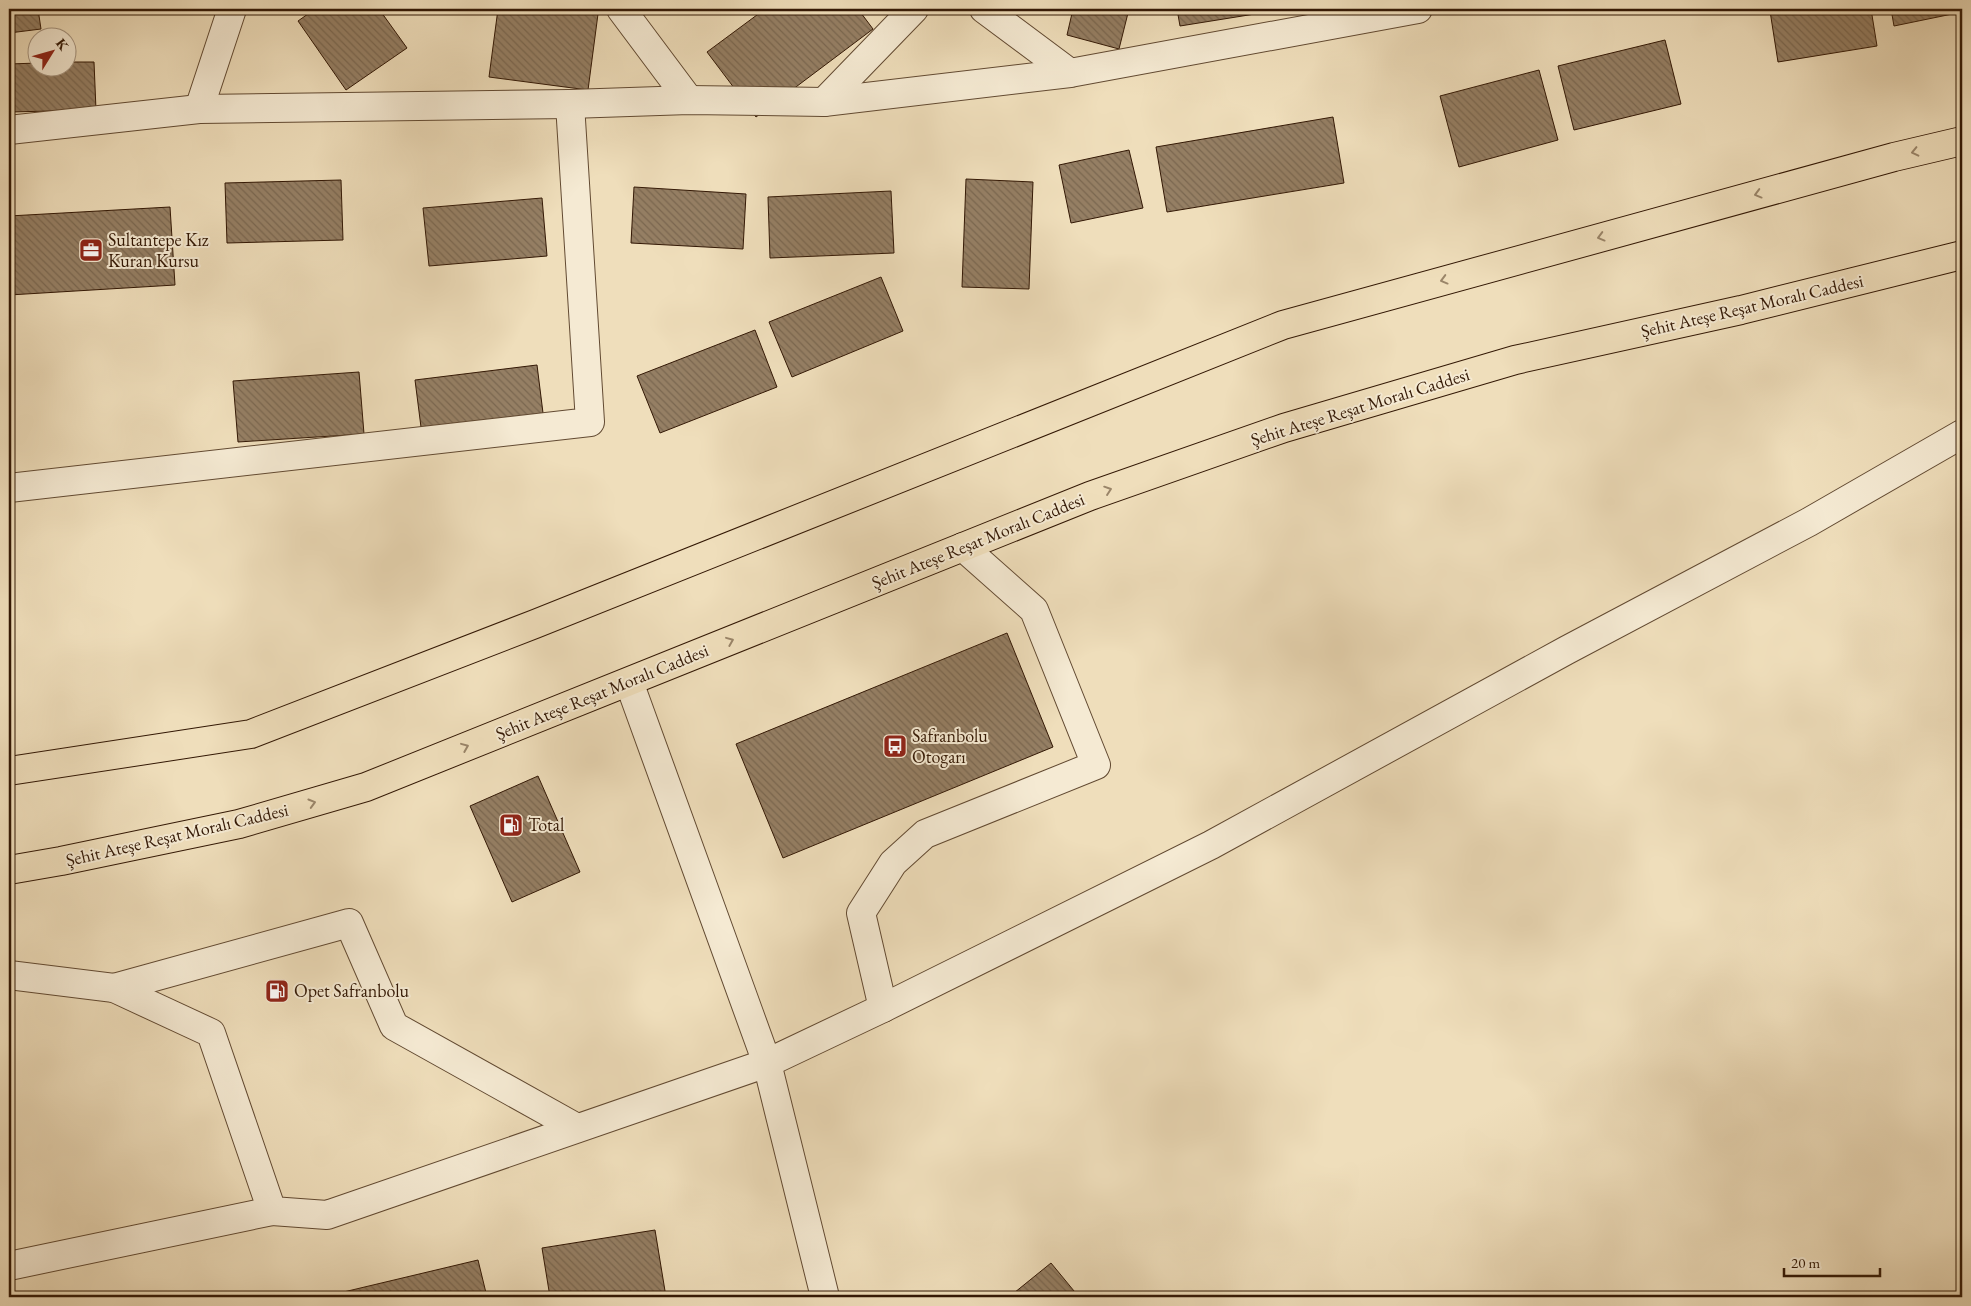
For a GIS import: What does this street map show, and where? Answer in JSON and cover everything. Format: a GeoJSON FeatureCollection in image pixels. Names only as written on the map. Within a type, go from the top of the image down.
{"type":"FeatureCollection","features":[{"type":"Feature","properties":{"kind":"main road"},"geometry":{"type":"LineString","coordinates":[[9,771],[251,734],[535,624],[1283,325],[1865,165],[1962,141]]}},
{"type":"Feature","properties":{"kind":"main road","name":"Şehit Ateşe Reşat Moralı Caddesi"},"geometry":{"type":"LineString","coordinates":[[9,870],[239,824],[366,787],[1090,496],[1284,428],[1496,366],[1741,310],[1962,255]]}},
{"type":"Feature","properties":{"kind":"street"},"geometry":{"type":"LineString","coordinates":[[199,109],[232,9]]}},
{"type":"Feature","properties":{"kind":"street"},"geometry":{"type":"LineString","coordinates":[[621,9],[688,100]]}},
{"type":"Feature","properties":{"kind":"street"},"geometry":{"type":"LineString","coordinates":[[824,102],[914,9]]}},
{"type":"Feature","properties":{"kind":"street"},"geometry":{"type":"LineString","coordinates":[[984,9],[1070,73]]}},
{"type":"Feature","properties":{"kind":"street"},"geometry":{"type":"LineString","coordinates":[[9,130],[199,109],[570,104],[688,100],[824,102],[1070,73],[1418,9]]}},
{"type":"Feature","properties":{"kind":"street"},"geometry":{"type":"LineString","coordinates":[[9,488],[590,422],[570,104]]}},
{"type":"Feature","properties":{"kind":"street"},"geometry":{"type":"LineString","coordinates":[[9,1266],[272,1211],[327,1215],[767,1063],[883,1008],[1211,845],[1567,650],[1809,522],[1962,434]]}},
{"type":"Feature","properties":{"kind":"street"},"geometry":{"type":"LineString","coordinates":[[883,1008],[861,913],[893,863],[925,834],[1096,765],[1034,610],[963,547]]}},
{"type":"Feature","properties":{"kind":"street"},"geometry":{"type":"LineString","coordinates":[[629,682],[767,1063],[825,1297]]}},
{"type":"Feature","properties":{"kind":"street"},"geometry":{"type":"LineString","coordinates":[[114,988],[349,924],[394,1026],[577,1128]]}},
{"type":"Feature","properties":{"kind":"street"},"geometry":{"type":"LineString","coordinates":[[9,975],[114,988],[211,1033],[272,1211]]}},
{"type":"Feature","properties":{"kind":"building"},"geometry":{"type":"Polygon","coordinates":[[[9,9],[38,9],[41,28],[28,28],[28,31],[9,33],[9,9]]]}},
{"type":"Feature","properties":{"kind":"building"},"geometry":{"type":"Polygon","coordinates":[[[315,9],[379,9],[407,48],[346,90],[298,21],[315,9]]]}},
{"type":"Feature","properties":{"kind":"building"},"geometry":{"type":"Polygon","coordinates":[[[498,9],[563,9],[598,14],[588,90],[489,77],[498,9]]]}},
{"type":"Feature","properties":{"kind":"building"},"geometry":{"type":"Polygon","coordinates":[[[765,9],[858,9],[873,29],[756,117],[707,52],[765,9]]]}},
{"type":"Feature","properties":{"kind":"building"},"geometry":{"type":"Polygon","coordinates":[[[1073,9],[1129,9],[1119,49],[1067,35],[1073,9]]]}},
{"type":"Feature","properties":{"kind":"building"},"geometry":{"type":"Polygon","coordinates":[[[1177,9],[1286,9],[1180,26],[1177,9]]]}},
{"type":"Feature","properties":{"kind":"building"},"geometry":{"type":"Polygon","coordinates":[[[1783,9],[1871,9],[1877,46],[1778,62],[1770,11],[1783,9]]]}},
{"type":"Feature","properties":{"kind":"building"},"geometry":{"type":"Polygon","coordinates":[[[1891,9],[1962,9],[1962,12],[1894,26],[1891,9]]]}},
{"type":"Feature","properties":{"kind":"building"},"geometry":{"type":"Polygon","coordinates":[[[1665,40],[1681,104],[1574,130],[1558,66],[1665,40]]]}},
{"type":"Feature","properties":{"kind":"building"},"geometry":{"type":"Polygon","coordinates":[[[78,62],[94,62],[96,110],[9,112],[9,64],[28,63],[28,78],[78,78],[78,62]]]}},
{"type":"Feature","properties":{"kind":"building"},"geometry":{"type":"Polygon","coordinates":[[[1539,70],[1558,140],[1459,167],[1440,96],[1539,70]]]}},
{"type":"Feature","properties":{"kind":"building"},"geometry":{"type":"Polygon","coordinates":[[[1333,117],[1344,183],[1167,212],[1156,147],[1333,117]]]}},
{"type":"Feature","properties":{"kind":"building"},"geometry":{"type":"Polygon","coordinates":[[[1129,150],[1143,208],[1071,223],[1059,165],[1129,150]]]}},
{"type":"Feature","properties":{"kind":"building"},"geometry":{"type":"Polygon","coordinates":[[[966,179],[1033,182],[1029,289],[962,287],[966,179]]]}},
{"type":"Feature","properties":{"kind":"building"},"geometry":{"type":"Polygon","coordinates":[[[341,180],[343,240],[227,243],[225,183],[341,180]]]}},
{"type":"Feature","properties":{"kind":"building"},"geometry":{"type":"Polygon","coordinates":[[[634,187],[746,194],[743,249],[631,243],[634,187]]]}},
{"type":"Feature","properties":{"kind":"building"},"geometry":{"type":"Polygon","coordinates":[[[891,191],[894,253],[770,258],[768,197],[891,191]]]}},
{"type":"Feature","properties":{"kind":"building"},"geometry":{"type":"Polygon","coordinates":[[[542,198],[547,256],[429,266],[423,208],[542,198]]]}},
{"type":"Feature","properties":{"kind":"building","name":"Sultantepe Kız Kuran Kursu"},"geometry":{"type":"Polygon","coordinates":[[[170,207],[175,285],[9,295],[9,216],[170,207]]]}},
{"type":"Feature","properties":{"kind":"building"},"geometry":{"type":"Polygon","coordinates":[[[881,277],[903,331],[792,377],[769,322],[881,277]]]}},
{"type":"Feature","properties":{"kind":"building"},"geometry":{"type":"Polygon","coordinates":[[[755,330],[777,387],[660,433],[637,376],[755,330]]]}},
{"type":"Feature","properties":{"kind":"building"},"geometry":{"type":"Polygon","coordinates":[[[537,365],[544,421],[422,435],[415,380],[537,365]]]}},
{"type":"Feature","properties":{"kind":"building"},"geometry":{"type":"Polygon","coordinates":[[[359,372],[364,434],[238,442],[233,381],[359,372]]]}},
{"type":"Feature","properties":{"kind":"building","name":"Safranbolu Otogarı"},"geometry":{"type":"Polygon","coordinates":[[[1007,633],[1053,747],[783,858],[736,744],[1007,633]]]}},
{"type":"Feature","properties":{"kind":"building"},"geometry":{"type":"Polygon","coordinates":[[[538,776],[580,872],[512,902],[470,806],[538,776]]]}},
{"type":"Feature","properties":{"kind":"building"},"geometry":{"type":"Polygon","coordinates":[[[655,1230],[666,1297],[550,1297],[542,1248],[655,1230]]]}},
{"type":"Feature","properties":{"kind":"building"},"geometry":{"type":"Polygon","coordinates":[[[478,1260],[487,1297],[331,1297],[331,1295],[478,1260]]]}},
{"type":"Feature","properties":{"kind":"building"},"geometry":{"type":"Polygon","coordinates":[[[1051,1263],[1079,1297],[1009,1297],[1051,1263]]]}},
{"type":"Feature","properties":{"kind":"place","name":"Sultantepe Kız Kuran Kursu"},"geometry":{"type":"Point","coordinates":[91,250]}},
{"type":"Feature","properties":{"kind":"place","name":"Safranbolu Otogarı"},"geometry":{"type":"Point","coordinates":[895,746]}},
{"type":"Feature","properties":{"kind":"place","name":"Total"},"geometry":{"type":"Point","coordinates":[511,825]}},
{"type":"Feature","properties":{"kind":"place","name":"Opet Safranbolu"},"geometry":{"type":"Point","coordinates":[277,991]}}]}
